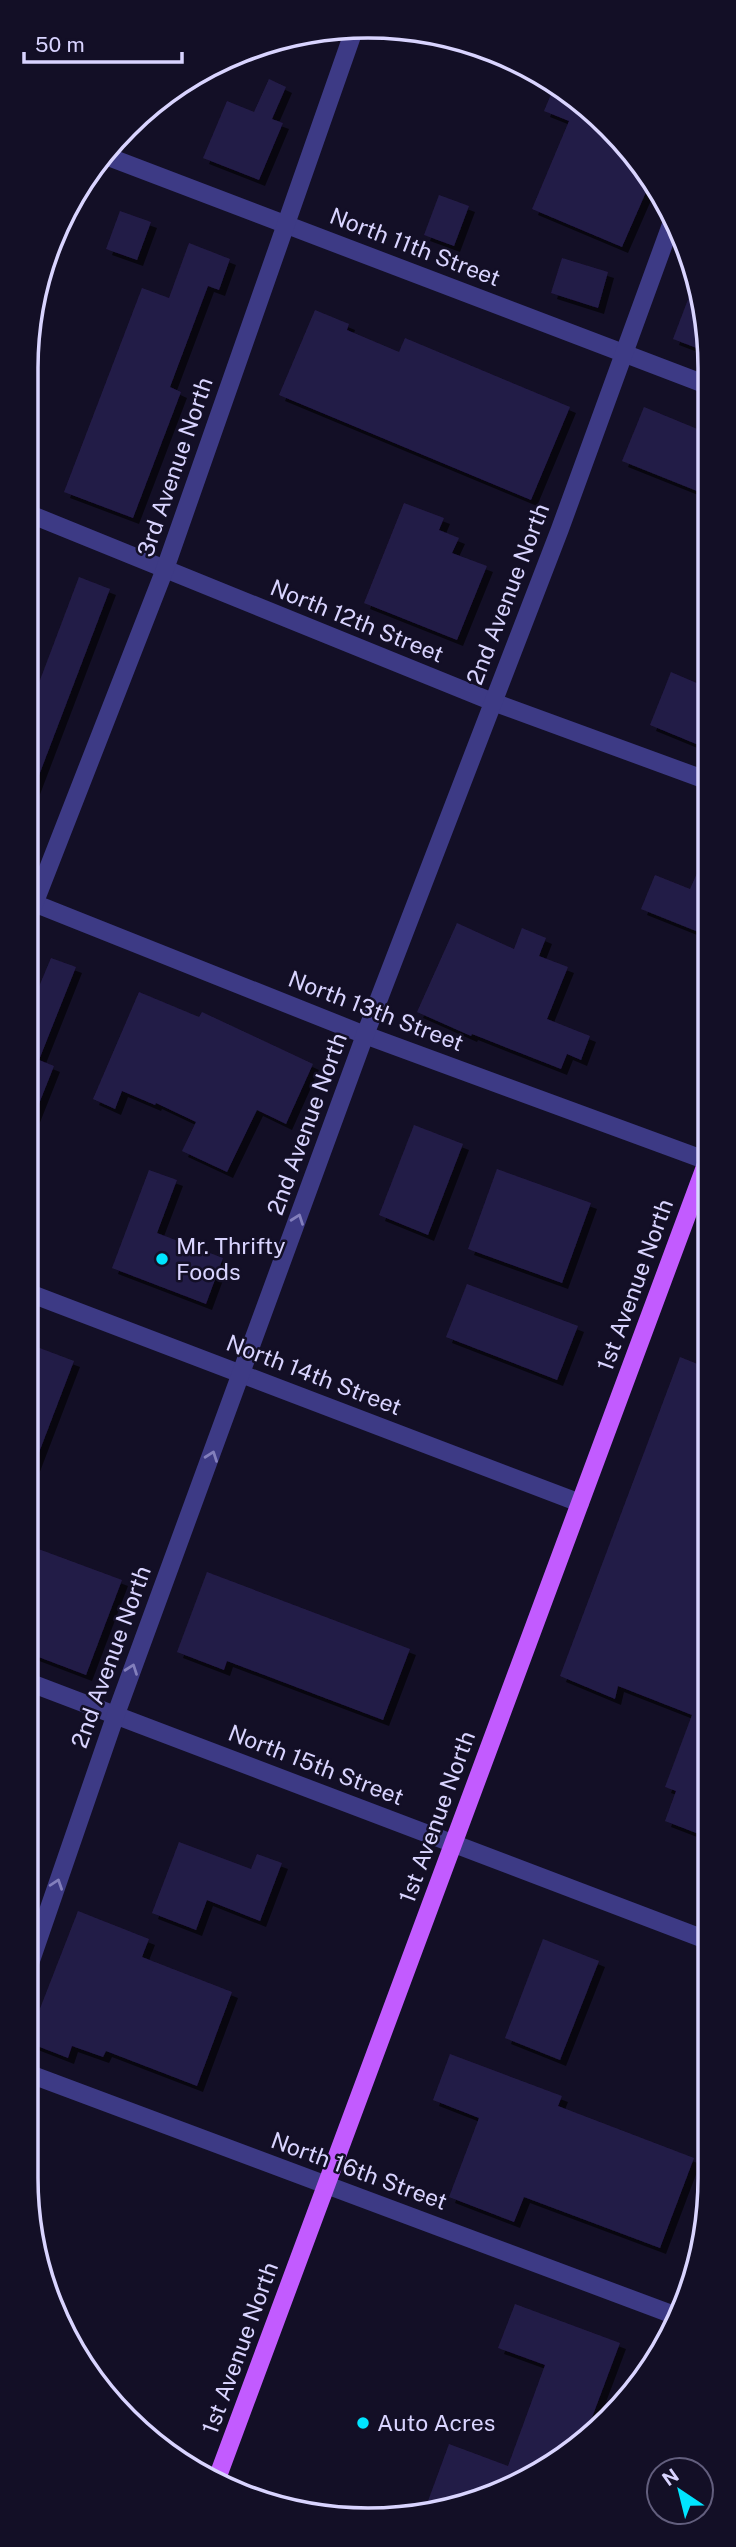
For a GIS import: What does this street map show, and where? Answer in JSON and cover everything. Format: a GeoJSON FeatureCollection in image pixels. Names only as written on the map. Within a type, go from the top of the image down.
{"type":"FeatureCollection","features":[{"type":"Feature","properties":{"kind":"main road","name":"1st Avenue North"},"geometry":{"type":"LineString","coordinates":[[219,2473],[698,1186]]}},
{"type":"Feature","properties":{"kind":"street","name":"3rd Avenue North"},"geometry":{"type":"LineString","coordinates":[[38,891],[165,569],[351,39]]}},
{"type":"Feature","properties":{"kind":"street","name":"North 11th Street"},"geometry":{"type":"LineString","coordinates":[[114,159],[698,382]]}},
{"type":"Feature","properties":{"kind":"street","name":"2nd Avenue North"},"geometry":{"type":"LineString","coordinates":[[38,1940],[116,1714],[365,1035],[560,529],[668,232]]}},
{"type":"Feature","properties":{"kind":"street","name":"North 12th Street"},"geometry":{"type":"LineString","coordinates":[[38,516],[493,702],[698,777]]}},
{"type":"Feature","properties":{"kind":"street","name":"North 13th Street"},"geometry":{"type":"LineString","coordinates":[[38,908],[365,1035],[698,1157]]}},
{"type":"Feature","properties":{"kind":"street","name":"North 14th Street"},"geometry":{"type":"LineString","coordinates":[[38,1296],[580,1503]]}},
{"type":"Feature","properties":{"kind":"street","name":"North 15th Street"},"geometry":{"type":"LineString","coordinates":[[38,1686],[698,1937]]}},
{"type":"Feature","properties":{"kind":"street","name":"North 16th Street"},"geometry":{"type":"LineString","coordinates":[[38,2077],[669,2313]]}},
{"type":"Feature","properties":{"kind":"building"},"geometry":{"type":"Polygon","coordinates":[[[269,79],[286,87],[272,119],[283,123],[259,180],[203,158],[227,101],[254,112],[269,79]]]}},
{"type":"Feature","properties":{"kind":"building"},"geometry":{"type":"Polygon","coordinates":[[[551,94],[569,107],[616,151],[646,192],[622,247],[532,209],[569,121],[544,111],[551,94]]]}},
{"type":"Feature","properties":{"kind":"building"},"geometry":{"type":"Polygon","coordinates":[[[439,195],[469,206],[454,246],[424,235],[439,195]]]}},
{"type":"Feature","properties":{"kind":"building"},"geometry":{"type":"Polygon","coordinates":[[[120,211],[151,222],[137,260],[106,249],[120,211]]]}},
{"type":"Feature","properties":{"kind":"building"},"geometry":{"type":"Polygon","coordinates":[[[189,243],[230,259],[219,290],[208,286],[170,387],[181,392],[133,518],[64,492],[142,288],[169,298],[189,243]]]}},
{"type":"Feature","properties":{"kind":"building"},"geometry":{"type":"Polygon","coordinates":[[[562,258],[608,272],[598,308],[551,293],[562,258]]]}},
{"type":"Feature","properties":{"kind":"building"},"geometry":{"type":"Polygon","coordinates":[[[689,296],[697,348],[673,339],[689,296]]]}},
{"type":"Feature","properties":{"kind":"building"},"geometry":{"type":"Polygon","coordinates":[[[315,310],[349,324],[347,330],[399,352],[405,338],[570,407],[531,500],[279,395],[315,310]]]}},
{"type":"Feature","properties":{"kind":"building"},"geometry":{"type":"Polygon","coordinates":[[[644,407],[698,429],[698,491],[622,461],[644,407]]]}},
{"type":"Feature","properties":{"kind":"building"},"geometry":{"type":"Polygon","coordinates":[[[404,503],[444,518],[439,530],[459,538],[452,553],[487,566],[457,640],[364,603],[404,503]]]}},
{"type":"Feature","properties":{"kind":"building"},"geometry":{"type":"Polygon","coordinates":[[[79,577],[110,589],[38,778],[38,685],[79,577]]]}},
{"type":"Feature","properties":{"kind":"building"},"geometry":{"type":"Polygon","coordinates":[[[671,672],[698,684],[698,745],[650,725],[671,672]]]}},
{"type":"Feature","properties":{"kind":"building"},"geometry":{"type":"Polygon","coordinates":[[[698,871],[698,932],[641,909],[655,875],[690,889],[698,871]]]}},
{"type":"Feature","properties":{"kind":"building"},"geometry":{"type":"Polygon","coordinates":[[[457,923],[514,949],[522,928],[546,938],[539,956],[568,967],[547,1019],[590,1036],[581,1060],[567,1054],[561,1069],[472,1034],[471,1036],[417,1012],[457,923]]]}},
{"type":"Feature","properties":{"kind":"building"},"geometry":{"type":"Polygon","coordinates":[[[51,958],[76,967],[39,1060],[54,1066],[38,1106],[38,989],[51,958]]]}},
{"type":"Feature","properties":{"kind":"building"},"geometry":{"type":"Polygon","coordinates":[[[139,992],[199,1017],[202,1012],[313,1064],[286,1124],[257,1110],[227,1172],[182,1151],[196,1122],[122,1091],[115,1109],[93,1099],[139,992]]]}},
{"type":"Feature","properties":{"kind":"building"},"geometry":{"type":"Polygon","coordinates":[[[414,1125],[463,1144],[428,1235],[379,1215],[414,1125]]]}},
{"type":"Feature","properties":{"kind":"building"},"geometry":{"type":"Polygon","coordinates":[[[497,1169],[591,1203],[562,1283],[468,1249],[497,1169]]]}},
{"type":"Feature","properties":{"kind":"building"},"geometry":{"type":"Polygon","coordinates":[[[149,1170],[177,1180],[157,1233],[223,1258],[206,1304],[112,1268],[149,1170]]]}},
{"type":"Feature","properties":{"kind":"building"},"geometry":{"type":"Polygon","coordinates":[[[467,1284],[578,1326],[557,1380],[446,1337],[467,1284]]]}},
{"type":"Feature","properties":{"kind":"building"},"geometry":{"type":"Polygon","coordinates":[[[38,1347],[74,1361],[38,1455],[38,1347]]]}},
{"type":"Feature","properties":{"kind":"building"},"geometry":{"type":"Polygon","coordinates":[[[680,1357],[698,1364],[698,1834],[665,1821],[676,1791],[665,1787],[692,1715],[618,1686],[615,1699],[560,1676],[680,1357]]]}},
{"type":"Feature","properties":{"kind":"building"},"geometry":{"type":"Polygon","coordinates":[[[38,1549],[122,1580],[86,1675],[38,1657],[38,1549]]]}},
{"type":"Feature","properties":{"kind":"building"},"geometry":{"type":"Polygon","coordinates":[[[207,1572],[410,1649],[383,1720],[227,1661],[224,1670],[177,1652],[207,1572]]]}},
{"type":"Feature","properties":{"kind":"building"},"geometry":{"type":"Polygon","coordinates":[[[179,1842],[251,1869],[257,1854],[282,1863],[260,1921],[207,1900],[196,1930],[152,1913],[179,1842]]]}},
{"type":"Feature","properties":{"kind":"building"},"geometry":{"type":"Polygon","coordinates":[[[78,1911],[149,1939],[142,1957],[232,1992],[197,2086],[106,2051],[103,2057],[72,2046],[68,2058],[38,2046],[38,2014],[78,1911]]]}},
{"type":"Feature","properties":{"kind":"building"},"geometry":{"type":"Polygon","coordinates":[[[543,1939],[599,1961],[560,2060],[505,2038],[543,1939]]]}},
{"type":"Feature","properties":{"kind":"building"},"geometry":{"type":"Polygon","coordinates":[[[450,2054],[562,2096],[558,2106],[694,2158],[660,2248],[524,2197],[514,2222],[449,2197],[479,2118],[433,2100],[450,2054]]]}},
{"type":"Feature","properties":{"kind":"building"},"geometry":{"type":"Polygon","coordinates":[[[515,2304],[620,2343],[590,2422],[585,2427],[551,2453],[514,2475],[474,2491],[427,2503],[449,2444],[508,2466],[545,2365],[498,2348],[515,2304]]]}},
{"type":"Feature","properties":{"kind":"place","name":"Mr. Thrifty Foods"},"geometry":{"type":"Point","coordinates":[162,1259]}},
{"type":"Feature","properties":{"kind":"place","name":"Auto Acres"},"geometry":{"type":"Point","coordinates":[363,2423]}}]}
